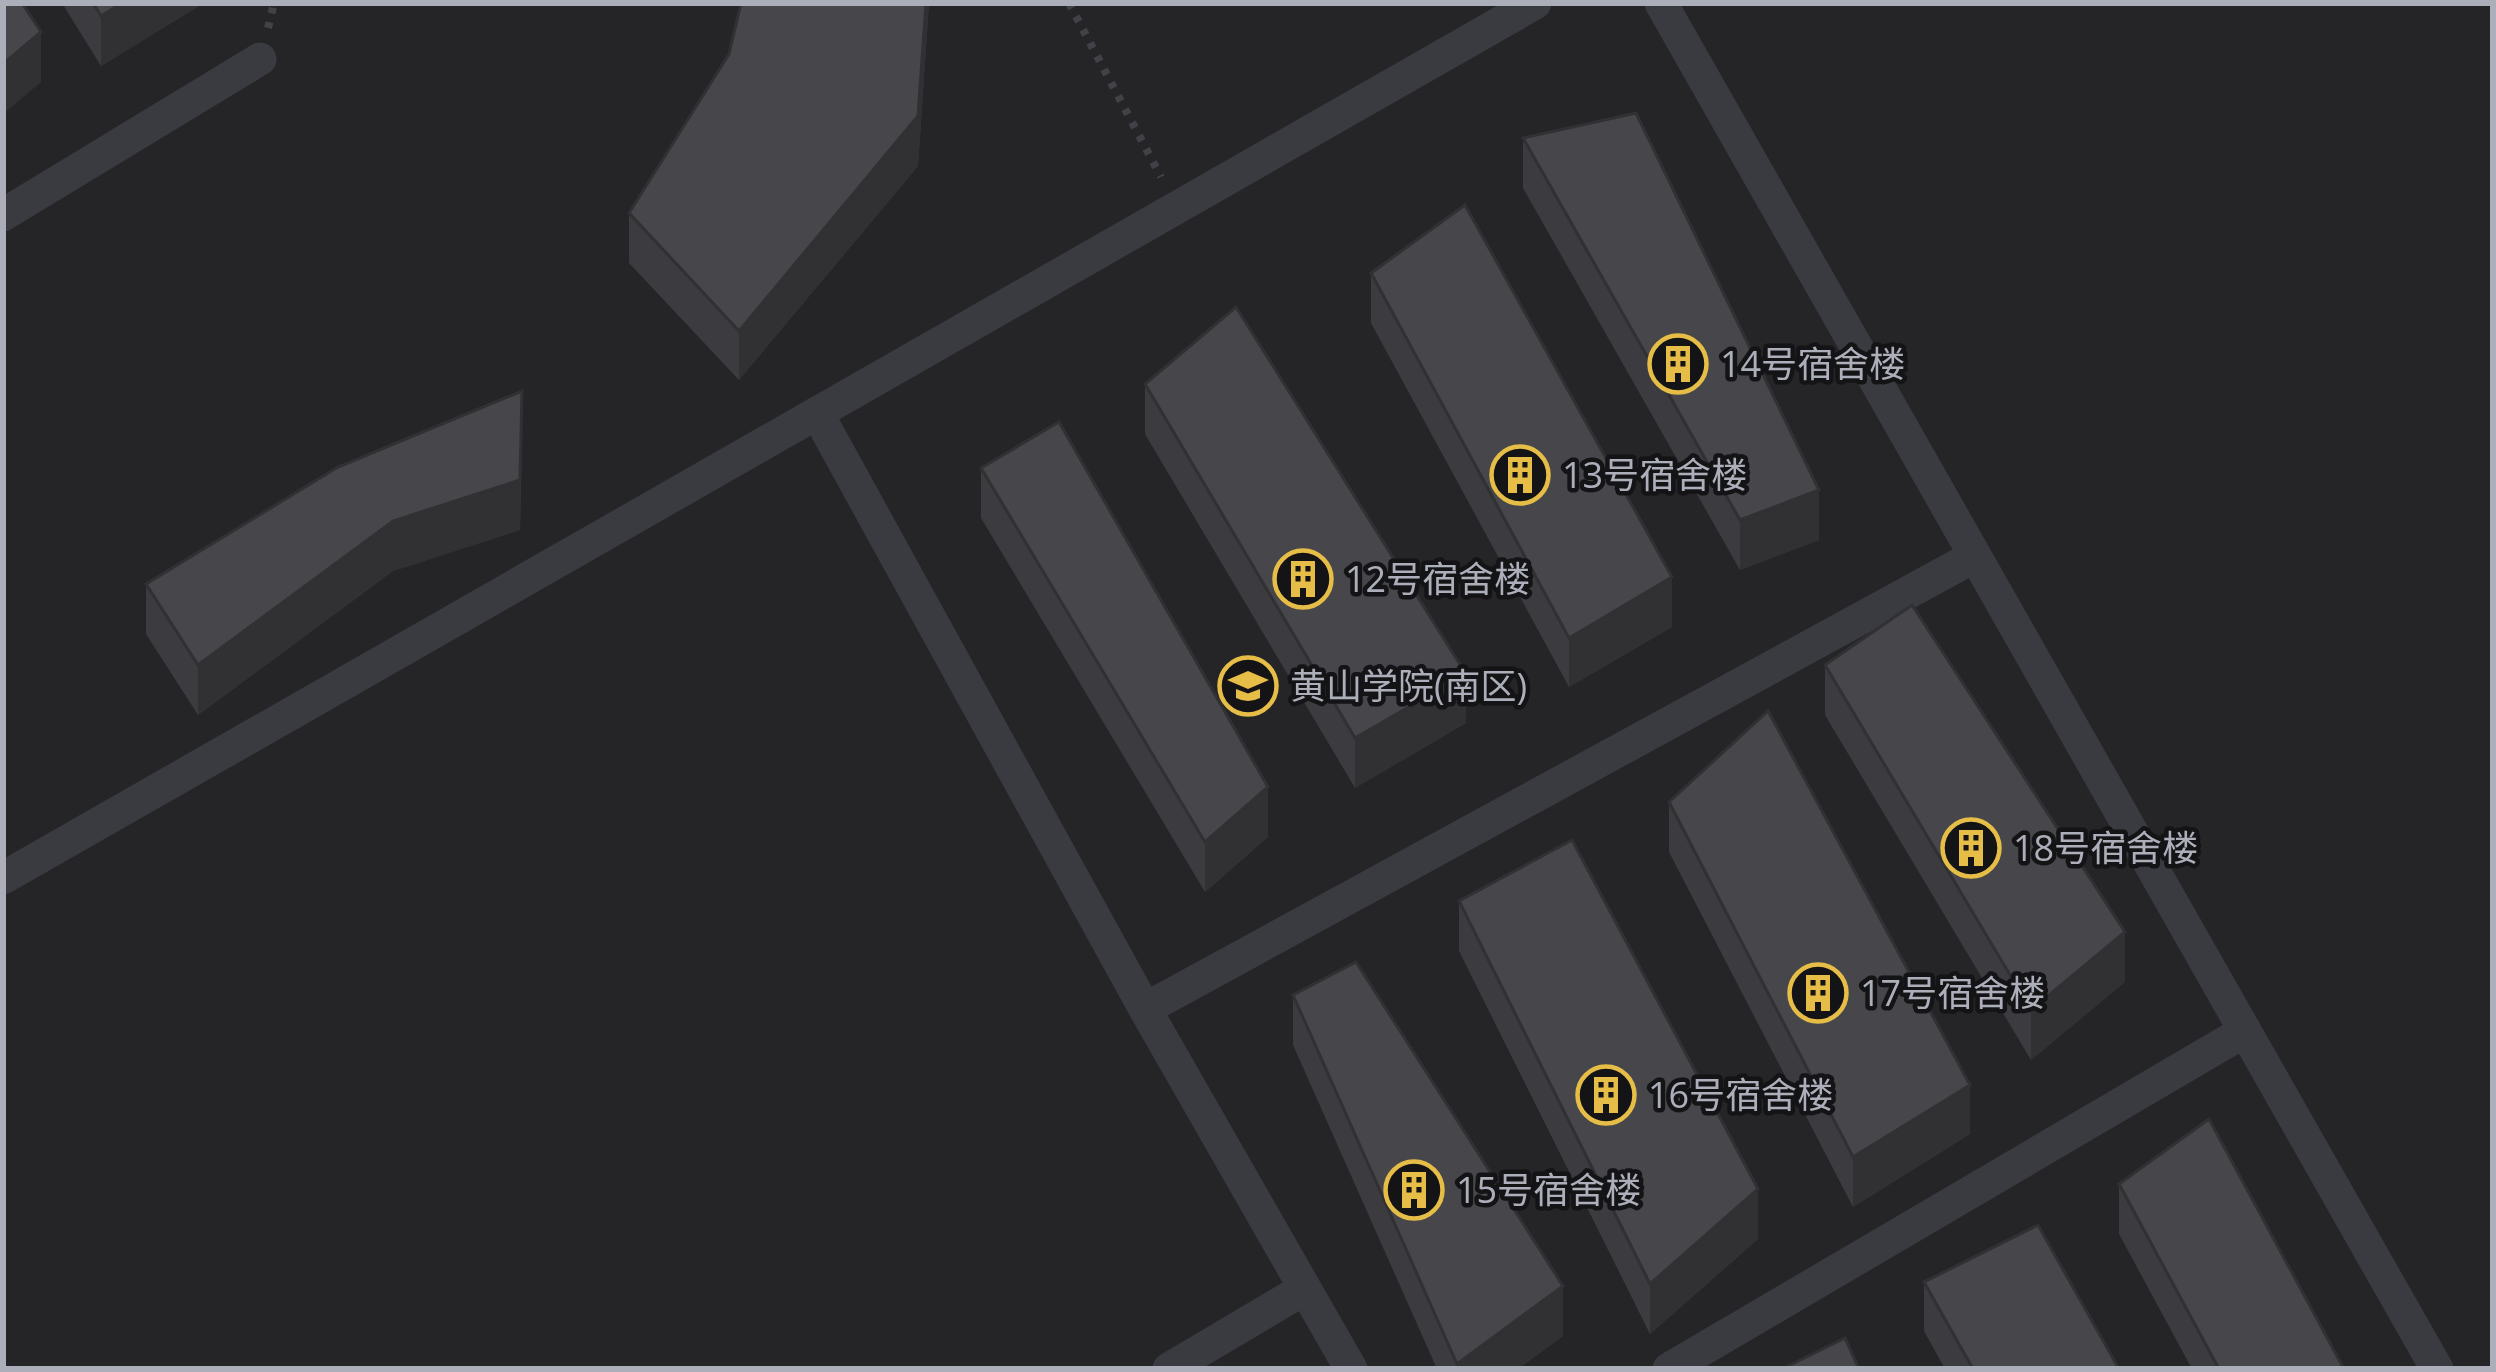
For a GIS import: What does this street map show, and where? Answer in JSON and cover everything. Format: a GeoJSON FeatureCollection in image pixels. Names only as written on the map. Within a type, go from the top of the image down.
{"type":"FeatureCollection","features":[{"type":"Feature","properties":{"kind":"street"},"geometry":{"type":"LineString","coordinates":[[3,878],[1535,3]]}},
{"type":"Feature","properties":{"kind":"street"},"geometry":{"type":"LineString","coordinates":[[1661,3],[2437,1369]]}},
{"type":"Feature","properties":{"kind":"street"},"geometry":{"type":"LineString","coordinates":[[3,215],[260,59]]}},
{"type":"Feature","properties":{"kind":"street"},"geometry":{"type":"LineString","coordinates":[[817,413],[1145,1009],[1351,1369]]}},
{"type":"Feature","properties":{"kind":"street"},"geometry":{"type":"LineString","coordinates":[[1145,1009],[1975,556]]}},
{"type":"Feature","properties":{"kind":"street"},"geometry":{"type":"LineString","coordinates":[[1669,1369],[2245,1031]]}},
{"type":"Feature","properties":{"kind":"street"},"geometry":{"type":"LineString","coordinates":[[1169,1369],[1304,1289]]}},
{"type":"Feature","properties":{"kind":"path"},"geometry":{"type":"LineString","coordinates":[[1069,3],[1178,207]]}},
{"type":"Feature","properties":{"kind":"shaded area","name":"黄山学院(南区)"},"geometry":{"type":"Polygon","coordinates":[[[3,3],[2493,3],[2493,1369],[3,1369],[3,3]]]}},
{"type":"Feature","properties":{"kind":"building"},"geometry":{"type":"Polygon","coordinates":[[[3,3],[22,3],[41,32],[3,64],[3,3]]]}},
{"type":"Feature","properties":{"kind":"building"},"geometry":{"type":"Polygon","coordinates":[[[93,3],[122,3],[101,16],[93,3]]]}},
{"type":"Feature","properties":{"kind":"building"},"geometry":{"type":"Polygon","coordinates":[[[741,3],[926,3],[918,116],[739,331],[629,213],[729,54],[741,3]]]}},
{"type":"Feature","properties":{"kind":"building","name":"14号宿舍楼"},"geometry":{"type":"Polygon","coordinates":[[[1636,113],[1819,490],[1740,520],[1523,138],[1636,113]]]}},
{"type":"Feature","properties":{"kind":"building","name":"13号宿舍楼"},"geometry":{"type":"Polygon","coordinates":[[[1465,205],[1672,577],[1569,638],[1371,273],[1465,205]]]}},
{"type":"Feature","properties":{"kind":"building","name":"12号宿舍楼"},"geometry":{"type":"Polygon","coordinates":[[[1236,307],[1466,674],[1355,738],[1145,384],[1236,307]]]}},
{"type":"Feature","properties":{"kind":"building"},"geometry":{"type":"Polygon","coordinates":[[[522,391],[520,480],[393,521],[198,665],[146,584],[338,467],[522,391]]]}},
{"type":"Feature","properties":{"kind":"building"},"geometry":{"type":"Polygon","coordinates":[[[1059,422],[1268,787],[1205,842],[981,468],[1059,422]]]}},
{"type":"Feature","properties":{"kind":"building","name":"18号宿舍楼"},"geometry":{"type":"Polygon","coordinates":[[[1912,605],[2125,932],[2031,1010],[1825,665],[1912,605]]]}},
{"type":"Feature","properties":{"kind":"building","name":"17号宿舍楼"},"geometry":{"type":"Polygon","coordinates":[[[1768,711],[1970,1085],[1853,1157],[1669,802],[1768,711]]]}},
{"type":"Feature","properties":{"kind":"building","name":"16号宿舍楼"},"geometry":{"type":"Polygon","coordinates":[[[1572,840],[1758,1189],[1650,1284],[1459,901],[1572,840]]]}},
{"type":"Feature","properties":{"kind":"building","name":"15号宿舍楼"},"geometry":{"type":"Polygon","coordinates":[[[1356,962],[1563,1286],[1457,1364],[1293,995],[1356,962]]]}},
{"type":"Feature","properties":{"kind":"building"},"geometry":{"type":"Polygon","coordinates":[[[2209,1119],[2344,1369],[2219,1369],[2119,1184],[2209,1119]]]}},
{"type":"Feature","properties":{"kind":"building"},"geometry":{"type":"Polygon","coordinates":[[[2038,1225],[2119,1369],[1973,1369],[1924,1282],[2038,1225]]]}},
{"type":"Feature","properties":{"kind":"building"},"geometry":{"type":"Polygon","coordinates":[[[1845,1338],[1859,1369],[1782,1369],[1845,1338]]]}},
{"type":"Feature","properties":{"kind":"place","name":"14号宿舍楼"},"geometry":{"type":"Point","coordinates":[1678,364]}},
{"type":"Feature","properties":{"kind":"place","name":"13号宿舍楼"},"geometry":{"type":"Point","coordinates":[1520,475]}},
{"type":"Feature","properties":{"kind":"place","name":"12号宿舍楼"},"geometry":{"type":"Point","coordinates":[1303,579]}},
{"type":"Feature","properties":{"kind":"place","name":"黄山学院(南区)"},"geometry":{"type":"Point","coordinates":[1248,686]}},
{"type":"Feature","properties":{"kind":"place","name":"18号宿舍楼"},"geometry":{"type":"Point","coordinates":[1971,848]}},
{"type":"Feature","properties":{"kind":"place","name":"17号宿舍楼"},"geometry":{"type":"Point","coordinates":[1818,993]}},
{"type":"Feature","properties":{"kind":"place","name":"16号宿舍楼"},"geometry":{"type":"Point","coordinates":[1606,1095]}},
{"type":"Feature","properties":{"kind":"place","name":"15号宿舍楼"},"geometry":{"type":"Point","coordinates":[1414,1190]}}]}
